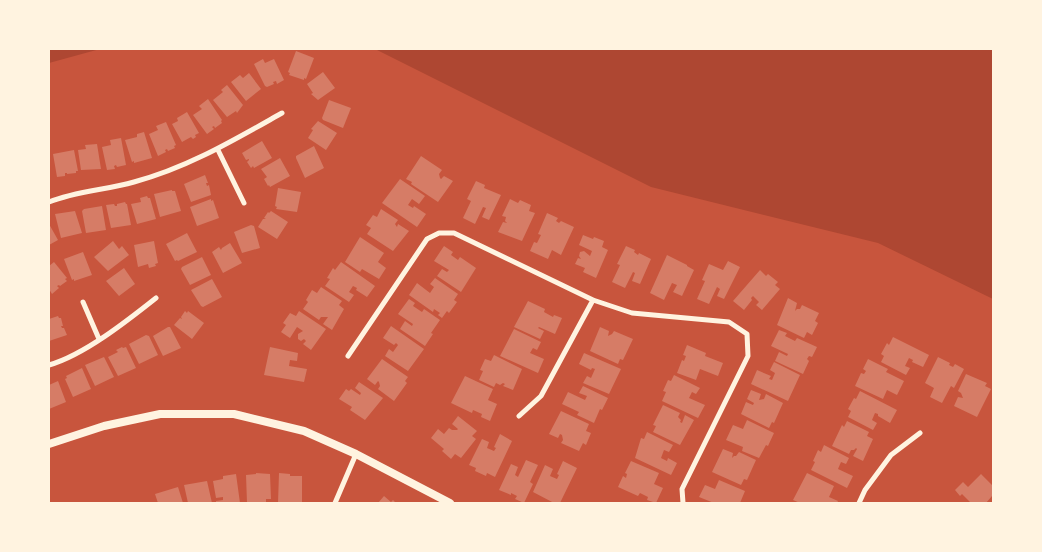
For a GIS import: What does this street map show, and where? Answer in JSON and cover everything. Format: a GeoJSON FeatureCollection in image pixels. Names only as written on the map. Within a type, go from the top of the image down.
{"type":"FeatureCollection","features":[{"type":"Feature","properties":{"kind":"street"},"geometry":{"type":"LineString","coordinates":[[49,202],[64,195],[133,183],[165,173],[218,150],[282,113]]}},
{"type":"Feature","properties":{"kind":"street"},"geometry":{"type":"LineString","coordinates":[[218,150],[244,203]]}},
{"type":"Feature","properties":{"kind":"street"},"geometry":{"type":"LineString","coordinates":[[348,356],[427,239],[439,233],[454,233],[593,300],[632,313],[729,322],[747,334],[748,356],[682,489],[683,503]]}},
{"type":"Feature","properties":{"kind":"street"},"geometry":{"type":"LineString","coordinates":[[49,365],[61,362],[119,327],[156,298]]}},
{"type":"Feature","properties":{"kind":"street"},"geometry":{"type":"LineString","coordinates":[[519,416],[541,396],[593,300]]}},
{"type":"Feature","properties":{"kind":"street"},"geometry":{"type":"LineString","coordinates":[[83,302],[99,339]]}},
{"type":"Feature","properties":{"kind":"street"},"geometry":{"type":"LineString","coordinates":[[49,444],[104,426],[160,414],[234,414],[304,431],[356,454],[450,503]]}},
{"type":"Feature","properties":{"kind":"street"},"geometry":{"type":"LineString","coordinates":[[859,503],[865,490],[891,455],[920,433]]}},
{"type":"Feature","properties":{"kind":"street"},"geometry":{"type":"LineString","coordinates":[[334,503],[356,454]]}},
{"type":"Feature","properties":{"kind":"shaded area"},"geometry":{"type":"Polygon","coordinates":[[[49,49],[100,49],[49,63],[49,49]]]}},
{"type":"Feature","properties":{"kind":"shaded area"},"geometry":{"type":"Polygon","coordinates":[[[375,49],[993,49],[993,299],[878,243],[651,187],[375,49]]]}},
{"type":"Feature","properties":{"kind":"building"},"geometry":{"type":"Polygon","coordinates":[[[296,51],[314,58],[304,80],[289,75],[290,73],[288,72],[296,51]]]}},
{"type":"Feature","properties":{"kind":"building"},"geometry":{"type":"Polygon","coordinates":[[[263,59],[265,63],[274,59],[284,80],[277,84],[276,81],[273,82],[274,84],[265,86],[254,64],[263,59]]]}},
{"type":"Feature","properties":{"kind":"building"},"geometry":{"type":"Polygon","coordinates":[[[323,72],[335,88],[318,100],[311,94],[313,93],[307,84],[323,72]]]}},
{"type":"Feature","properties":{"kind":"building"},"geometry":{"type":"Polygon","coordinates":[[[249,73],[261,89],[246,101],[231,82],[240,75],[243,78],[249,73]]]}},
{"type":"Feature","properties":{"kind":"building"},"geometry":{"type":"Polygon","coordinates":[[[227,85],[243,105],[237,113],[236,111],[227,117],[213,100],[223,92],[221,90],[227,85]]]}},
{"type":"Feature","properties":{"kind":"building"},"geometry":{"type":"Polygon","coordinates":[[[208,99],[222,120],[222,123],[215,128],[214,126],[212,127],[214,129],[207,134],[193,115],[202,109],[199,106],[208,99]]]}},
{"type":"Feature","properties":{"kind":"building"},"geometry":{"type":"Polygon","coordinates":[[[329,100],[351,108],[343,128],[322,118],[329,100]]]}},
{"type":"Feature","properties":{"kind":"building"},"geometry":{"type":"Polygon","coordinates":[[[187,112],[199,133],[193,139],[191,137],[182,142],[172,124],[178,121],[177,118],[187,112]]]}},
{"type":"Feature","properties":{"kind":"building"},"geometry":{"type":"Polygon","coordinates":[[[318,121],[337,133],[326,150],[308,138],[313,130],[311,129],[318,121]]]}},
{"type":"Feature","properties":{"kind":"building"},"geometry":{"type":"Polygon","coordinates":[[[166,122],[176,145],[174,146],[175,148],[168,151],[167,149],[165,150],[166,152],[158,156],[149,134],[158,130],[156,126],[166,122]]]}},
{"type":"Feature","properties":{"kind":"building"},"geometry":{"type":"Polygon","coordinates":[[[144,132],[152,158],[134,163],[125,140],[137,137],[137,134],[144,132]]]}},
{"type":"Feature","properties":{"kind":"building"},"geometry":{"type":"Polygon","coordinates":[[[121,138],[126,165],[117,167],[116,165],[114,166],[115,169],[107,170],[102,147],[111,145],[110,140],[121,138]]]}},
{"type":"Feature","properties":{"kind":"building"},"geometry":{"type":"Polygon","coordinates":[[[262,141],[272,158],[251,168],[247,162],[249,159],[246,160],[242,153],[262,141]]]}},
{"type":"Feature","properties":{"kind":"building"},"geometry":{"type":"Polygon","coordinates":[[[97,144],[101,169],[81,170],[78,150],[86,149],[85,145],[97,144]]]}},
{"type":"Feature","properties":{"kind":"building"},"geometry":{"type":"Polygon","coordinates":[[[314,146],[324,168],[305,178],[296,156],[314,146]]]}},
{"type":"Feature","properties":{"kind":"building"},"geometry":{"type":"Polygon","coordinates":[[[74,150],[78,171],[76,173],[65,173],[65,176],[57,177],[53,154],[74,150]]]}},
{"type":"Feature","properties":{"kind":"building"},"geometry":{"type":"Polygon","coordinates":[[[421,156],[442,170],[439,174],[441,179],[444,176],[453,181],[438,202],[406,179],[421,156]]]}},
{"type":"Feature","properties":{"kind":"building"},"geometry":{"type":"Polygon","coordinates":[[[280,158],[290,176],[270,187],[264,179],[267,177],[261,169],[280,158]]]}},
{"type":"Feature","properties":{"kind":"building"},"geometry":{"type":"Polygon","coordinates":[[[205,175],[211,195],[191,202],[184,184],[205,175]]]}},
{"type":"Feature","properties":{"kind":"building"},"geometry":{"type":"Polygon","coordinates":[[[400,179],[425,196],[419,204],[412,199],[408,205],[413,208],[414,206],[426,214],[417,227],[382,203],[400,179]]]}},
{"type":"Feature","properties":{"kind":"building"},"geometry":{"type":"Polygon","coordinates":[[[476,181],[485,185],[484,188],[501,195],[489,220],[482,217],[486,208],[483,207],[475,224],[463,218],[471,201],[467,199],[476,181]]]}},
{"type":"Feature","properties":{"kind":"building"},"geometry":{"type":"Polygon","coordinates":[[[278,188],[301,192],[297,212],[276,209],[278,188]]]}},
{"type":"Feature","properties":{"kind":"building"},"geometry":{"type":"Polygon","coordinates":[[[175,191],[181,211],[160,217],[154,194],[175,191]]]}},
{"type":"Feature","properties":{"kind":"building"},"geometry":{"type":"Polygon","coordinates":[[[147,196],[150,198],[156,219],[137,224],[131,204],[141,202],[140,198],[147,196]]]}},
{"type":"Feature","properties":{"kind":"building"},"geometry":{"type":"Polygon","coordinates":[[[211,199],[219,218],[197,226],[190,207],[211,199]]]}},
{"type":"Feature","properties":{"kind":"building"},"geometry":{"type":"Polygon","coordinates":[[[510,199],[518,203],[520,200],[531,205],[529,211],[535,213],[522,241],[498,232],[503,222],[507,223],[505,221],[506,217],[502,216],[510,199]]]}},
{"type":"Feature","properties":{"kind":"building"},"geometry":{"type":"Polygon","coordinates":[[[125,202],[131,225],[111,228],[106,205],[114,204],[117,206],[117,204],[125,202]]]}},
{"type":"Feature","properties":{"kind":"building"},"geometry":{"type":"Polygon","coordinates":[[[102,206],[106,230],[86,233],[82,211],[102,206]]]}},
{"type":"Feature","properties":{"kind":"building"},"geometry":{"type":"Polygon","coordinates":[[[381,209],[398,220],[395,224],[397,227],[398,224],[409,231],[393,251],[367,234],[371,228],[366,225],[373,215],[377,217],[381,209]]]}},
{"type":"Feature","properties":{"kind":"building"},"geometry":{"type":"Polygon","coordinates":[[[75,211],[82,233],[61,238],[55,214],[75,211]]]}},
{"type":"Feature","properties":{"kind":"building"},"geometry":{"type":"Polygon","coordinates":[[[271,211],[288,222],[277,239],[258,227],[263,219],[266,219],[264,218],[268,212],[271,211]]]}},
{"type":"Feature","properties":{"kind":"building"},"geometry":{"type":"Polygon","coordinates":[[[547,213],[558,218],[556,221],[559,223],[561,221],[574,227],[561,255],[552,250],[548,259],[530,251],[534,242],[537,243],[541,235],[538,234],[547,213]]]}},
{"type":"Feature","properties":{"kind":"building"},"geometry":{"type":"Polygon","coordinates":[[[49,224],[58,240],[49,245],[49,224]]]}},
{"type":"Feature","properties":{"kind":"building"},"geometry":{"type":"Polygon","coordinates":[[[251,225],[254,226],[260,248],[242,253],[234,232],[251,225]]]}},
{"type":"Feature","properties":{"kind":"building"},"geometry":{"type":"Polygon","coordinates":[[[187,233],[197,252],[175,261],[166,244],[187,233]]]}},
{"type":"Feature","properties":{"kind":"building"},"geometry":{"type":"Polygon","coordinates":[[[583,235],[604,241],[602,247],[608,250],[596,278],[583,272],[585,268],[575,264],[578,258],[581,259],[579,256],[580,252],[584,251],[590,256],[592,251],[579,245],[583,235]]]}},
{"type":"Feature","properties":{"kind":"building"},"geometry":{"type":"Polygon","coordinates":[[[360,237],[384,253],[378,262],[386,268],[379,279],[362,269],[360,272],[345,262],[360,237]]]}},
{"type":"Feature","properties":{"kind":"building"},"geometry":{"type":"Polygon","coordinates":[[[113,241],[119,249],[122,246],[129,255],[108,271],[94,257],[113,241]]]}},
{"type":"Feature","properties":{"kind":"building"},"geometry":{"type":"Polygon","coordinates":[[[154,241],[158,263],[155,264],[156,266],[149,268],[148,264],[138,267],[134,245],[154,241]]]}},
{"type":"Feature","properties":{"kind":"building"},"geometry":{"type":"Polygon","coordinates":[[[230,243],[242,263],[223,273],[212,252],[219,247],[221,250],[230,243]]]}},
{"type":"Feature","properties":{"kind":"building"},"geometry":{"type":"Polygon","coordinates":[[[444,246],[453,252],[451,255],[458,260],[460,257],[476,268],[461,292],[437,276],[442,269],[447,272],[449,270],[434,261],[444,246]]]}},
{"type":"Feature","properties":{"kind":"building"},"geometry":{"type":"Polygon","coordinates":[[[626,246],[635,250],[634,252],[638,255],[639,253],[651,259],[640,284],[632,281],[635,273],[633,272],[625,288],[612,282],[620,265],[617,264],[626,246]]]}},
{"type":"Feature","properties":{"kind":"building"},"geometry":{"type":"Polygon","coordinates":[[[83,252],[92,275],[74,281],[64,259],[83,252]]]}},
{"type":"Feature","properties":{"kind":"building"},"geometry":{"type":"Polygon","coordinates":[[[667,255],[694,270],[682,296],[673,292],[677,285],[672,283],[664,300],[650,293],[667,255]]]}},
{"type":"Feature","properties":{"kind":"building"},"geometry":{"type":"Polygon","coordinates":[[[202,257],[211,275],[190,285],[181,269],[202,257]]]}},
{"type":"Feature","properties":{"kind":"building"},"geometry":{"type":"Polygon","coordinates":[[[728,261],[740,267],[724,299],[717,296],[720,289],[717,287],[709,304],[697,299],[705,281],[702,280],[709,264],[723,270],[728,261]]]}},
{"type":"Feature","properties":{"kind":"building"},"geometry":{"type":"Polygon","coordinates":[[[54,262],[67,278],[65,279],[67,281],[57,286],[59,288],[52,294],[49,289],[49,266],[54,262]]]}},
{"type":"Feature","properties":{"kind":"building"},"geometry":{"type":"Polygon","coordinates":[[[341,262],[375,286],[367,297],[353,286],[349,292],[354,295],[349,302],[325,286],[330,279],[327,278],[333,268],[335,270],[341,262]]]}},
{"type":"Feature","properties":{"kind":"building"},"geometry":{"type":"Polygon","coordinates":[[[124,268],[135,284],[119,296],[106,281],[124,268]]]}},
{"type":"Feature","properties":{"kind":"building"},"geometry":{"type":"Polygon","coordinates":[[[760,270],[766,276],[768,274],[778,282],[775,285],[780,289],[762,310],[756,305],[759,302],[753,296],[744,310],[733,301],[760,270]]]}},
{"type":"Feature","properties":{"kind":"building"},"geometry":{"type":"Polygon","coordinates":[[[435,278],[458,294],[454,300],[457,302],[449,313],[447,311],[442,318],[438,315],[440,313],[434,309],[433,312],[409,295],[417,283],[430,293],[434,287],[430,284],[435,278]]]}},
{"type":"Feature","properties":{"kind":"building"},"geometry":{"type":"Polygon","coordinates":[[[212,279],[222,297],[203,307],[191,290],[212,279]]]}},
{"type":"Feature","properties":{"kind":"building"},"geometry":{"type":"Polygon","coordinates":[[[321,287],[342,301],[339,305],[344,309],[332,330],[323,324],[328,317],[321,317],[319,320],[303,309],[308,302],[306,300],[312,290],[317,293],[321,287]]]}},
{"type":"Feature","properties":{"kind":"building"},"geometry":{"type":"Polygon","coordinates":[[[788,298],[797,303],[795,311],[800,309],[802,305],[819,313],[815,321],[818,323],[812,335],[807,332],[804,338],[777,325],[788,298]]]}},
{"type":"Feature","properties":{"kind":"building"},"geometry":{"type":"Polygon","coordinates":[[[409,299],[415,303],[413,306],[422,312],[424,309],[440,320],[425,346],[400,329],[405,321],[412,326],[413,324],[398,314],[409,299]]]}},
{"type":"Feature","properties":{"kind":"building"},"geometry":{"type":"Polygon","coordinates":[[[528,301],[545,309],[544,312],[553,317],[554,315],[562,318],[555,334],[539,327],[544,331],[540,339],[514,327],[528,301]]]}},
{"type":"Feature","properties":{"kind":"building"},"geometry":{"type":"Polygon","coordinates":[[[185,311],[187,313],[188,311],[204,323],[192,339],[174,325],[180,318],[182,319],[181,317],[185,311]]]}},
{"type":"Feature","properties":{"kind":"building"},"geometry":{"type":"Polygon","coordinates":[[[299,311],[326,329],[311,350],[303,344],[306,341],[304,339],[301,341],[298,339],[298,334],[303,331],[297,327],[290,338],[281,332],[286,325],[283,323],[290,313],[296,316],[299,311]]]}},
{"type":"Feature","properties":{"kind":"building"},"geometry":{"type":"Polygon","coordinates":[[[58,316],[61,318],[63,326],[61,326],[67,335],[49,341],[49,319],[58,316]]]}},
{"type":"Feature","properties":{"kind":"building"},"geometry":{"type":"Polygon","coordinates":[[[391,326],[424,349],[408,371],[385,356],[389,349],[393,352],[398,345],[396,343],[394,345],[383,338],[391,326]]]}},
{"type":"Feature","properties":{"kind":"building"},"geometry":{"type":"Polygon","coordinates":[[[170,327],[181,348],[163,356],[153,336],[170,327]]]}},
{"type":"Feature","properties":{"kind":"building"},"geometry":{"type":"Polygon","coordinates":[[[600,327],[609,331],[608,336],[614,331],[633,339],[623,360],[620,359],[618,364],[590,351],[600,327]]]}},
{"type":"Feature","properties":{"kind":"building"},"geometry":{"type":"Polygon","coordinates":[[[514,329],[541,342],[537,350],[533,348],[530,353],[544,359],[538,373],[500,356],[514,329]]]}},
{"type":"Feature","properties":{"kind":"building"},"geometry":{"type":"Polygon","coordinates":[[[779,330],[787,333],[785,336],[795,341],[797,338],[817,347],[812,357],[809,356],[807,359],[809,361],[803,374],[775,361],[779,352],[787,356],[788,354],[771,346],[779,330]]]}},
{"type":"Feature","properties":{"kind":"building"},"geometry":{"type":"Polygon","coordinates":[[[146,335],[149,336],[158,355],[139,364],[129,344],[146,335]]]}},
{"type":"Feature","properties":{"kind":"building"},"geometry":{"type":"Polygon","coordinates":[[[893,337],[929,355],[923,367],[912,362],[913,360],[909,358],[905,366],[910,368],[906,375],[881,362],[884,356],[881,354],[893,337]]]}},
{"type":"Feature","properties":{"kind":"building"},"geometry":{"type":"Polygon","coordinates":[[[687,345],[706,353],[705,356],[723,363],[718,376],[700,369],[696,380],[677,373],[682,360],[684,361],[686,356],[683,355],[687,345]]]}},
{"type":"Feature","properties":{"kind":"building"},"geometry":{"type":"Polygon","coordinates":[[[126,347],[136,368],[118,376],[108,357],[118,352],[116,350],[126,347]]]}},
{"type":"Feature","properties":{"kind":"building"},"geometry":{"type":"Polygon","coordinates":[[[270,347],[298,353],[297,361],[290,360],[289,366],[307,369],[304,382],[264,375],[270,347]]]}},
{"type":"Feature","properties":{"kind":"building"},"geometry":{"type":"Polygon","coordinates":[[[584,353],[621,369],[609,394],[583,383],[587,376],[591,378],[595,369],[592,368],[591,370],[579,364],[584,353]]]}},
{"type":"Feature","properties":{"kind":"building"},"geometry":{"type":"Polygon","coordinates":[[[494,355],[522,369],[513,390],[503,386],[505,384],[503,383],[500,385],[496,383],[494,387],[479,380],[483,371],[480,370],[485,359],[491,361],[494,355]]]}},
{"type":"Feature","properties":{"kind":"building"},"geometry":{"type":"Polygon","coordinates":[[[104,357],[114,377],[95,386],[85,365],[104,357]]]}},
{"type":"Feature","properties":{"kind":"building"},"geometry":{"type":"Polygon","coordinates":[[[938,357],[950,363],[949,365],[953,367],[955,364],[964,369],[954,388],[951,386],[942,403],[930,397],[934,388],[925,383],[938,357]]]}},
{"type":"Feature","properties":{"kind":"building"},"geometry":{"type":"Polygon","coordinates":[[[382,359],[408,377],[405,381],[407,383],[394,401],[378,389],[380,386],[378,381],[375,385],[367,379],[382,359]]]}},
{"type":"Feature","properties":{"kind":"building"},"geometry":{"type":"Polygon","coordinates":[[[868,359],[888,369],[886,372],[904,381],[897,395],[887,390],[883,399],[855,386],[861,373],[864,374],[866,371],[863,369],[868,359]]]}},
{"type":"Feature","properties":{"kind":"building"},"geometry":{"type":"Polygon","coordinates":[[[774,362],[800,375],[788,401],[751,384],[757,370],[771,376],[769,379],[772,380],[775,373],[770,370],[774,362]]]}},
{"type":"Feature","properties":{"kind":"building"},"geometry":{"type":"Polygon","coordinates":[[[82,368],[91,389],[73,397],[65,379],[67,378],[66,376],[82,368]]]}},
{"type":"Feature","properties":{"kind":"building"},"geometry":{"type":"Polygon","coordinates":[[[966,374],[987,383],[985,386],[991,389],[977,417],[954,406],[958,397],[963,398],[958,391],[966,374]]]}},
{"type":"Feature","properties":{"kind":"building"},"geometry":{"type":"Polygon","coordinates":[[[674,375],[700,388],[696,394],[692,392],[689,398],[705,405],[698,418],[662,401],[666,392],[663,391],[668,380],[671,381],[674,375]]]}},
{"type":"Feature","properties":{"kind":"building"},"geometry":{"type":"Polygon","coordinates":[[[465,376],[493,389],[488,400],[497,404],[490,421],[481,417],[482,414],[473,410],[472,413],[451,403],[465,376]]]}},
{"type":"Feature","properties":{"kind":"building"},"geometry":{"type":"Polygon","coordinates":[[[58,381],[66,402],[49,409],[49,385],[58,381]]]}},
{"type":"Feature","properties":{"kind":"building"},"geometry":{"type":"Polygon","coordinates":[[[359,382],[383,398],[365,420],[350,410],[352,407],[339,399],[346,389],[349,391],[351,389],[360,395],[361,393],[355,388],[359,382]]]}},
{"type":"Feature","properties":{"kind":"building"},"geometry":{"type":"Polygon","coordinates":[[[583,386],[608,398],[602,410],[600,409],[594,423],[577,415],[579,412],[562,404],[568,392],[585,400],[587,396],[579,393],[583,386]]]}},
{"type":"Feature","properties":{"kind":"building"},"geometry":{"type":"Polygon","coordinates":[[[751,390],[761,394],[759,400],[764,399],[766,394],[783,403],[774,423],[772,422],[769,428],[741,414],[746,402],[753,405],[754,403],[747,399],[751,390]]]}},
{"type":"Feature","properties":{"kind":"building"},"geometry":{"type":"Polygon","coordinates":[[[860,391],[897,410],[890,423],[875,413],[872,420],[877,423],[873,430],[848,417],[851,411],[848,409],[860,391]]]}},
{"type":"Feature","properties":{"kind":"building"},"geometry":{"type":"Polygon","coordinates":[[[663,405],[680,413],[678,417],[682,423],[685,415],[694,420],[680,445],[653,432],[656,426],[653,425],[663,405]]]}},
{"type":"Feature","properties":{"kind":"building"},"geometry":{"type":"Polygon","coordinates":[[[561,411],[589,424],[586,431],[591,433],[586,445],[583,443],[579,451],[561,443],[563,440],[562,435],[560,434],[558,438],[549,434],[561,411]]]}},
{"type":"Feature","properties":{"kind":"building"},"geometry":{"type":"Polygon","coordinates":[[[458,416],[477,431],[472,436],[476,439],[461,458],[455,454],[451,459],[442,451],[444,449],[431,438],[438,429],[444,434],[449,428],[457,430],[452,424],[458,416]]]}},
{"type":"Feature","properties":{"kind":"building"},"geometry":{"type":"Polygon","coordinates":[[[747,420],[774,433],[768,446],[766,445],[759,458],[742,451],[743,447],[726,440],[733,425],[743,429],[747,420]]]}},
{"type":"Feature","properties":{"kind":"building"},"geometry":{"type":"Polygon","coordinates":[[[847,421],[869,432],[867,436],[873,439],[863,461],[853,456],[856,448],[851,450],[849,454],[832,446],[842,425],[844,427],[847,421]]]}},
{"type":"Feature","properties":{"kind":"building"},"geometry":{"type":"Polygon","coordinates":[[[647,432],[673,445],[669,452],[664,450],[661,458],[667,461],[668,458],[677,463],[671,475],[635,458],[641,438],[644,439],[647,432]]]}},
{"type":"Feature","properties":{"kind":"building"},"geometry":{"type":"Polygon","coordinates":[[[500,434],[512,441],[495,477],[487,473],[486,476],[475,471],[476,468],[469,465],[482,439],[489,442],[487,448],[494,451],[500,434]]]}},
{"type":"Feature","properties":{"kind":"building"},"geometry":{"type":"Polygon","coordinates":[[[824,445],[849,458],[846,464],[841,462],[838,469],[853,476],[847,488],[811,470],[818,450],[821,452],[824,445]]]}},
{"type":"Feature","properties":{"kind":"building"},"geometry":{"type":"Polygon","coordinates":[[[723,449],[733,453],[732,458],[739,452],[756,460],[747,480],[744,479],[741,485],[712,472],[723,449]]]}},
{"type":"Feature","properties":{"kind":"building"},"geometry":{"type":"Polygon","coordinates":[[[526,460],[538,465],[530,482],[533,484],[524,503],[515,499],[517,496],[499,490],[511,464],[518,467],[515,475],[518,477],[526,460]]]}},
{"type":"Feature","properties":{"kind":"building"},"geometry":{"type":"Polygon","coordinates":[[[563,461],[577,468],[560,503],[554,503],[533,492],[545,465],[553,469],[550,476],[557,479],[559,475],[557,474],[563,461]]]}},
{"type":"Feature","properties":{"kind":"building"},"geometry":{"type":"Polygon","coordinates":[[[631,461],[659,473],[654,484],[663,488],[656,503],[647,500],[648,497],[640,493],[638,496],[618,487],[623,476],[626,478],[627,474],[625,473],[631,461]]]}},
{"type":"Feature","properties":{"kind":"building"},"geometry":{"type":"Polygon","coordinates":[[[256,473],[270,474],[271,499],[266,499],[266,503],[247,503],[246,475],[256,473]]]}},
{"type":"Feature","properties":{"kind":"building"},"geometry":{"type":"Polygon","coordinates":[[[279,473],[290,474],[290,476],[302,476],[302,503],[278,503],[279,473]]]}},
{"type":"Feature","properties":{"kind":"building"},"geometry":{"type":"Polygon","coordinates":[[[807,473],[834,486],[829,497],[838,501],[837,503],[800,503],[793,500],[807,473]]]}},
{"type":"Feature","properties":{"kind":"building"},"geometry":{"type":"Polygon","coordinates":[[[236,474],[240,503],[216,503],[216,501],[223,500],[223,497],[216,498],[213,481],[223,479],[223,476],[236,474]]]}},
{"type":"Feature","properties":{"kind":"building"},"geometry":{"type":"Polygon","coordinates":[[[981,474],[993,486],[993,497],[986,503],[971,503],[962,494],[960,496],[955,490],[963,482],[968,487],[981,474]]]}},
{"type":"Feature","properties":{"kind":"building"},"geometry":{"type":"Polygon","coordinates":[[[719,480],[745,491],[740,503],[714,503],[699,497],[705,485],[715,489],[719,480]]]}},
{"type":"Feature","properties":{"kind":"building"},"geometry":{"type":"Polygon","coordinates":[[[207,481],[212,503],[188,503],[184,485],[207,481]]]}},
{"type":"Feature","properties":{"kind":"building"},"geometry":{"type":"Polygon","coordinates":[[[178,487],[183,503],[158,503],[155,494],[178,487]]]}},
{"type":"Feature","properties":{"kind":"building"},"geometry":{"type":"Polygon","coordinates":[[[384,496],[391,502],[393,500],[396,503],[378,503],[384,496]]]}}]}
